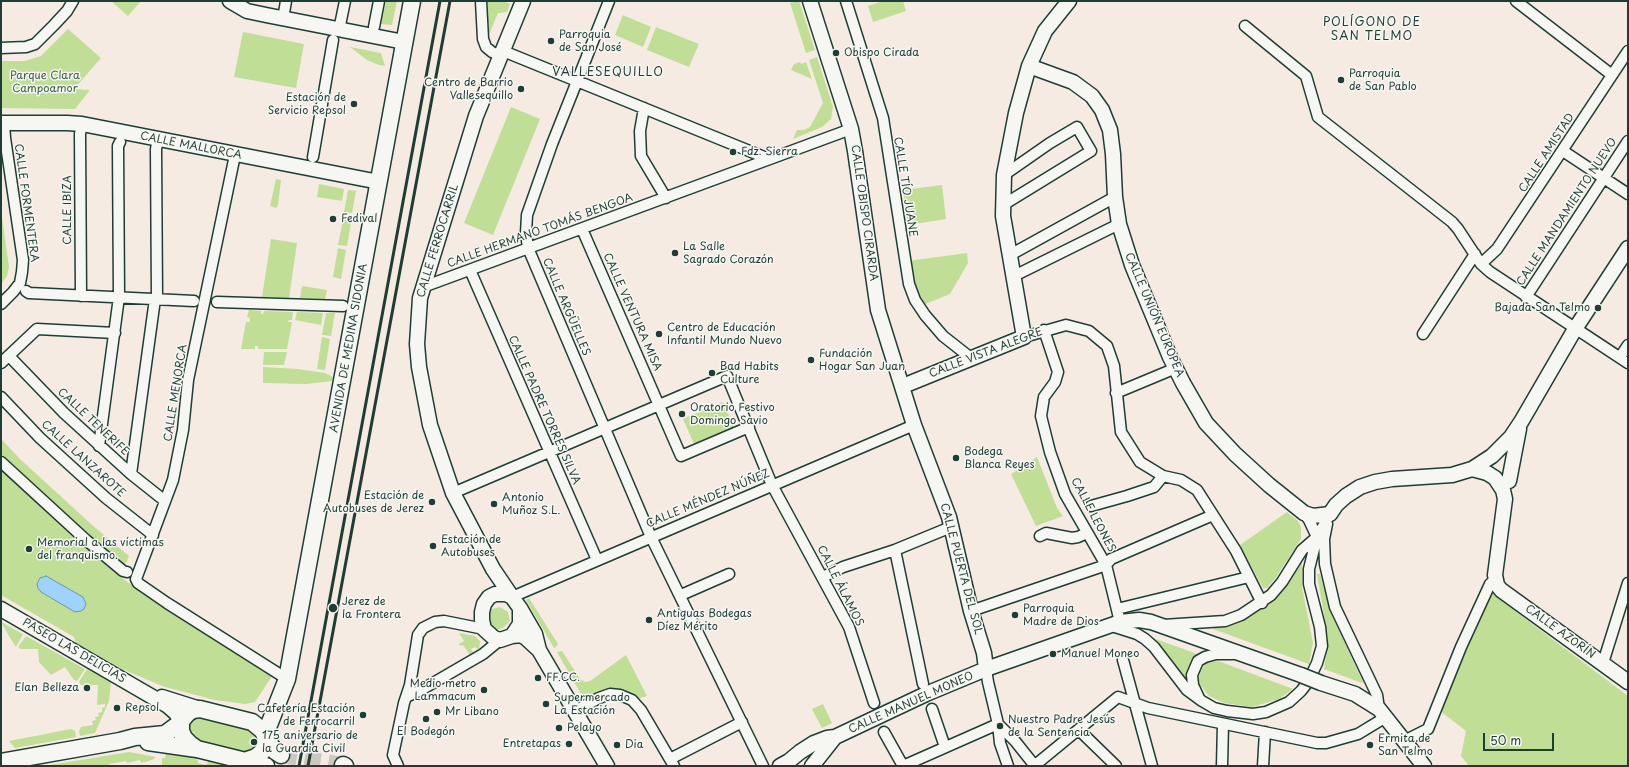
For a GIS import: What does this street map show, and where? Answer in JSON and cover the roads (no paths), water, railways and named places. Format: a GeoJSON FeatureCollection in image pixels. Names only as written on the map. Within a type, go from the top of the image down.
{"type":"FeatureCollection","features":[{"type":"Feature","properties":{"kind":"main road","name":"AVENIDA DE MEDINA SIDONIA"},"geometry":{"type":"LineString","coordinates":[[247,760],[256,757],[262,752],[284,686],[412,1]]}},
{"type":"Feature","properties":{"kind":"main road"},"geometry":{"type":"LineString","coordinates":[[242,719],[264,712],[284,686]]}},
{"type":"Feature","properties":{"kind":"main road"},"geometry":{"type":"LineString","coordinates":[[1,762],[142,736],[165,734],[180,722],[188,713],[193,710],[200,709],[242,719],[258,725],[275,751],[281,755]]}},
{"type":"Feature","properties":{"kind":"main road"},"geometry":{"type":"LineString","coordinates":[[180,722],[180,731],[184,738],[197,749]]}},
{"type":"Feature","properties":{"kind":"main road"},"geometry":{"type":"LineString","coordinates":[[120,741],[155,743],[197,749],[247,760],[266,766]]}},
{"type":"Feature","properties":{"kind":"street"},"geometry":{"type":"LineString","coordinates":[[1,48],[26,47],[35,44],[54,25],[73,1]]}},
{"type":"Feature","properties":{"kind":"street"},"geometry":{"type":"LineString","coordinates":[[230,1],[247,11],[283,19],[336,35],[404,42]]}},
{"type":"Feature","properties":{"kind":"street"},"geometry":{"type":"LineString","coordinates":[[254,1],[266,15]]}},
{"type":"Feature","properties":{"kind":"street"},"geometry":{"type":"LineString","coordinates":[[283,19],[286,1]]}},
{"type":"Feature","properties":{"kind":"street"},"geometry":{"type":"LineString","coordinates":[[313,157],[336,35],[345,1]]}},
{"type":"Feature","properties":{"kind":"street"},"geometry":{"type":"LineString","coordinates":[[374,26],[379,1]]}},
{"type":"Feature","properties":{"kind":"street"},"geometry":{"type":"LineString","coordinates":[[481,1],[482,40],[486,47],[492,52],[502,53],[576,81],[769,159]]}},
{"type":"Feature","properties":{"kind":"street","name":"CALLE FERROCARRIL"},"geometry":{"type":"LineString","coordinates":[[523,1],[476,116],[423,287],[417,322],[417,344],[419,367],[430,425],[453,493],[493,569],[516,602],[535,634],[539,650]]}},
{"type":"Feature","properties":{"kind":"street","name":"CALLE ARGÜELLES"},"geometry":{"type":"LineString","coordinates":[[609,1],[576,81],[527,215],[526,233],[528,248],[651,537],[681,595],[763,766]]}},
{"type":"Feature","properties":{"kind":"street","name":"CALLE OBISPO CIRARDA"},"geometry":{"type":"LineString","coordinates":[[810,1],[851,129],[878,310],[914,425]]}},
{"type":"Feature","properties":{"kind":"street","name":"CALLE TÍO JUANE"},"geometry":{"type":"LineString","coordinates":[[846,1],[883,118],[909,284],[925,316],[943,336],[971,358]]}},
{"type":"Feature","properties":{"kind":"street"},"geometry":{"type":"LineString","coordinates":[[1024,337],[1003,216],[1004,175],[1016,112],[1029,66],[1045,30],[1069,1]]}},
{"type":"Feature","properties":{"kind":"street"},"geometry":{"type":"LineString","coordinates":[[1516,1],[1612,75]]}},
{"type":"Feature","properties":{"kind":"street"},"geometry":{"type":"LineString","coordinates":[[1246,26],[1306,76],[1318,117],[1452,222],[1481,264],[1490,272],[1624,360],[1628,345]]}},
{"type":"Feature","properties":{"kind":"street","name":"CALLE AMISTAD"},"geometry":{"type":"LineString","coordinates":[[1481,264],[1497,249],[1563,152],[1628,51]]}},
{"type":"Feature","properties":{"kind":"street","name":"CALLE UNIÓN EUROPEA"},"geometry":{"type":"LineString","coordinates":[[1029,66],[1073,82],[1092,96],[1102,110],[1110,130],[1113,154],[1115,198],[1119,224],[1138,280],[1176,368],[1206,423],[1235,454],[1269,486],[1304,513],[1317,537]]}},
{"type":"Feature","properties":{"kind":"street"},"geometry":{"type":"LineString","coordinates":[[644,108],[640,131],[641,156],[666,198]]}},
{"type":"Feature","properties":{"kind":"street","name":"CALLE MALLORCA"},"geometry":{"type":"LineString","coordinates":[[2,123],[82,124],[379,182]]}},
{"type":"Feature","properties":{"kind":"street","name":"CALLE FORMENTERA"},"geometry":{"type":"LineString","coordinates":[[1,304],[20,283],[23,260],[2,123]]}},
{"type":"Feature","properties":{"kind":"street","name":"CALLE IBIZA"},"geometry":{"type":"LineString","coordinates":[[81,296],[80,134],[82,124]]}},
{"type":"Feature","properties":{"kind":"street"},"geometry":{"type":"LineString","coordinates":[[1003,205],[1091,151],[1077,127],[1050,143],[1004,175]]}},
{"type":"Feature","properties":{"kind":"street","name":"CALLE HERMANO TOMÁS BENGOA"},"geometry":{"type":"LineString","coordinates":[[423,287],[851,129]]}},
{"type":"Feature","properties":{"kind":"street"},"geometry":{"type":"LineString","coordinates":[[131,474],[156,299],[156,150],[158,139]]}},
{"type":"Feature","properties":{"kind":"street","name":"CALLE MANDAMIENTO NUEVO"},"geometry":{"type":"LineString","coordinates":[[1526,296],[1628,140]]}},
{"type":"Feature","properties":{"kind":"street"},"geometry":{"type":"LineString","coordinates":[[99,446],[119,297],[118,146],[120,142]]}},
{"type":"Feature","properties":{"kind":"street"},"geometry":{"type":"LineString","coordinates":[[1563,152],[1628,194]]}},
{"type":"Feature","properties":{"kind":"street","name":"CALLE MENORCA"},"geometry":{"type":"LineString","coordinates":[[235,155],[188,380],[183,430],[173,480],[137,575],[138,583],[284,686]]}},
{"type":"Feature","properties":{"kind":"street"},"geometry":{"type":"LineString","coordinates":[[1010,255],[1115,198]]}},
{"type":"Feature","properties":{"kind":"street"},"geometry":{"type":"LineString","coordinates":[[1014,276],[1119,224]]}},
{"type":"Feature","properties":{"kind":"street","name":"CALLE VENTURA MISA"},"geometry":{"type":"LineString","coordinates":[[582,229],[681,456],[749,427]]}},
{"type":"Feature","properties":{"kind":"street"},"geometry":{"type":"LineString","coordinates":[[1116,619],[1154,647],[1188,690],[1214,708],[1253,714],[1266,712],[1289,702],[1308,682],[1317,663],[1322,646],[1320,627],[1309,584],[1309,569],[1317,537],[1336,505],[1360,487],[1375,482],[1392,479],[1452,475],[1472,469],[1492,456],[1511,437],[1521,422],[1575,329],[1628,248]]}},
{"type":"Feature","properties":{"kind":"street"},"geometry":{"type":"LineString","coordinates":[[1422,334],[1475,254]]}},
{"type":"Feature","properties":{"kind":"street","name":"CALLE PADRE TORRES SILVA"},"geometry":{"type":"LineString","coordinates":[[470,270],[597,560]]}},
{"type":"Feature","properties":{"kind":"street"},"geometry":{"type":"LineString","coordinates":[[26,291],[29,293],[194,302]]}},
{"type":"Feature","properties":{"kind":"street"},"geometry":{"type":"LineString","coordinates":[[217,302],[344,306]]}},
{"type":"Feature","properties":{"kind":"street","name":"CALLE VISTA ALEGRE"},"geometry":{"type":"LineString","coordinates":[[903,386],[1044,330],[1066,325],[1089,331],[1107,346],[1114,366],[1121,432],[1140,462],[1163,476],[1181,480],[1197,490],[1236,551],[1262,603]]}},
{"type":"Feature","properties":{"kind":"street"},"geometry":{"type":"LineString","coordinates":[[1,363],[37,329],[115,333]]}},
{"type":"Feature","properties":{"kind":"street","name":"CALLE LEONES"},"geometry":{"type":"LineString","coordinates":[[1044,330],[1058,372],[1055,382],[1044,397],[1041,416],[1050,452],[1065,494],[1086,533],[1106,565],[1116,619]]}},
{"type":"Feature","properties":{"kind":"street","name":"CALLE TENERIFE"},"geometry":{"type":"LineString","coordinates":[[9,356],[64,413],[99,446],[165,501]]}},
{"type":"Feature","properties":{"kind":"street"},"geometry":{"type":"LineString","coordinates":[[1116,393],[1176,368]]}},
{"type":"Feature","properties":{"kind":"street","name":"CALLE ÁLAMOS"},"geometry":{"type":"LineString","coordinates":[[659,405],[727,376],[772,485],[849,627],[874,703]]}},
{"type":"Feature","properties":{"kind":"street","name":"CALLE LANZAROTE"},"geometry":{"type":"LineString","coordinates":[[1,397],[40,438],[106,498],[153,535]]}},
{"type":"Feature","properties":{"kind":"street"},"geometry":{"type":"LineString","coordinates":[[453,493],[659,405]]}},
{"type":"Feature","properties":{"kind":"street"},"geometry":{"type":"LineString","coordinates":[[1404,741],[1428,729],[1461,647],[1490,584],[1495,580],[1505,499],[1508,491],[1521,422]]}},
{"type":"Feature","properties":{"kind":"street","name":"CALLE MÉNDEZ NÚÑEZ"},"geometry":{"type":"LineString","coordinates":[[516,602],[597,560],[914,425]]}},
{"type":"Feature","properties":{"kind":"street","name":"CALLE PUERTA DEL SOL"},"geometry":{"type":"LineString","coordinates":[[914,425],[949,517],[971,612],[984,653],[986,668]]}},
{"type":"Feature","properties":{"kind":"street"},"geometry":{"type":"LineString","coordinates":[[1492,456],[1492,466],[1495,478],[1503,490],[1505,499]]}},
{"type":"Feature","properties":{"kind":"street"},"geometry":{"type":"LineString","coordinates":[[1492,456],[1503,466],[1509,481]]}},
{"type":"Feature","properties":{"kind":"street"},"geometry":{"type":"LineString","coordinates":[[1,462],[86,540],[123,571],[127,572]]}},
{"type":"Feature","properties":{"kind":"street"},"geometry":{"type":"LineString","coordinates":[[1472,469],[1487,473],[1495,478]]}},
{"type":"Feature","properties":{"kind":"street"},"geometry":{"type":"LineString","coordinates":[[1091,506],[1154,487],[1163,476]]}},
{"type":"Feature","properties":{"kind":"street"},"geometry":{"type":"LineString","coordinates":[[1304,513],[1313,516],[1330,514]]}},
{"type":"Feature","properties":{"kind":"street"},"geometry":{"type":"LineString","coordinates":[[1330,514],[1326,527],[1324,553],[1335,607],[1377,695],[1382,713],[1404,741],[1418,764]]}},
{"type":"Feature","properties":{"kind":"street"},"geometry":{"type":"LineString","coordinates":[[971,612],[1106,565],[1112,558],[1213,515]]}},
{"type":"Feature","properties":{"kind":"street"},"geometry":{"type":"LineString","coordinates":[[823,577],[842,567],[895,550],[951,527]]}},
{"type":"Feature","properties":{"kind":"street"},"geometry":{"type":"LineString","coordinates":[[1040,536],[1046,533],[1058,536],[1078,537],[1086,533]]}},
{"type":"Feature","properties":{"kind":"street"},"geometry":{"type":"LineString","coordinates":[[1161,625],[1225,621],[1241,615],[1262,603],[1282,582],[1302,550],[1317,537]]}},
{"type":"Feature","properties":{"kind":"street"},"geometry":{"type":"LineString","coordinates":[[895,550],[923,684]]}},
{"type":"Feature","properties":{"kind":"street"},"geometry":{"type":"LineString","coordinates":[[484,629],[482,612],[484,604],[492,589],[493,569]]}},
{"type":"Feature","properties":{"kind":"street"},"geometry":{"type":"LineString","coordinates":[[681,595],[729,574]]}},
{"type":"Feature","properties":{"kind":"street"},"geometry":{"type":"LineString","coordinates":[[1116,619],[1249,577]]}},
{"type":"Feature","properties":{"kind":"street","name":"CALLE AZORÍN"},"geometry":{"type":"LineString","coordinates":[[1495,580],[1501,590],[1628,682]]}},
{"type":"Feature","properties":{"kind":"street"},"geometry":{"type":"LineString","coordinates":[[1603,663],[1626,603],[1628,583]]}},
{"type":"Feature","properties":{"kind":"street"},"geometry":{"type":"LineString","coordinates":[[406,697],[421,690],[483,654],[506,638],[520,624],[516,602],[500,593],[489,597]]}},
{"type":"Feature","properties":{"kind":"street","name":"PASEO LAS DELICIAS"},"geometry":{"type":"LineString","coordinates":[[1,609],[173,709],[180,722]]}},
{"type":"Feature","properties":{"kind":"street","name":"CALLE MANUEL MONEO"},"geometry":{"type":"LineString","coordinates":[[789,764],[800,752],[814,743],[827,738],[832,741],[926,694],[986,668],[1116,619],[1139,620],[1161,625],[1355,694],[1382,713]]}},
{"type":"Feature","properties":{"kind":"street"},"geometry":{"type":"LineString","coordinates":[[398,766],[393,755],[404,703],[410,685],[418,635],[423,628],[435,622],[444,621],[484,629],[494,638],[521,636],[526,638],[539,650],[608,766]]}},
{"type":"Feature","properties":{"kind":"street"},"geometry":{"type":"LineString","coordinates":[[1202,701],[1193,685],[1192,676],[1198,662],[1205,657],[1216,654],[1242,655]]}},
{"type":"Feature","properties":{"kind":"street"},"geometry":{"type":"LineString","coordinates":[[1123,660],[1152,766]]}},
{"type":"Feature","properties":{"kind":"street"},"geometry":{"type":"LineString","coordinates":[[986,668],[1002,748],[1008,766]]}},
{"type":"Feature","properties":{"kind":"street","name":"PASEO LAS DELICIAS"},"geometry":{"type":"LineString","coordinates":[[146,692],[200,709]]}},
{"type":"Feature","properties":{"kind":"street"},"geometry":{"type":"LineString","coordinates":[[575,711],[599,698],[610,694],[620,695],[632,700],[641,710],[672,763],[742,722]]}},
{"type":"Feature","properties":{"kind":"street"},"geometry":{"type":"LineString","coordinates":[[998,724],[1016,742],[1034,766],[1118,697],[1148,708],[1223,724],[1326,743],[1358,734],[1382,713]]}},
{"type":"Feature","properties":{"kind":"street"},"geometry":{"type":"LineString","coordinates":[[932,709],[944,747]]}},
{"type":"Feature","properties":{"kind":"street"},"geometry":{"type":"LineString","coordinates":[[884,732],[905,766],[944,747],[998,724]]}},
{"type":"Feature","properties":{"kind":"street"},"geometry":{"type":"LineString","coordinates":[[1222,766],[1223,724]]}},
{"type":"Feature","properties":{"kind":"street"},"geometry":{"type":"LineString","coordinates":[[1079,730],[1116,766]]}},
{"type":"Feature","properties":{"kind":"street"},"geometry":{"type":"LineString","coordinates":[[1263,766],[1265,732]]}},
{"type":"Feature","properties":{"kind":"street"},"geometry":{"type":"LineString","coordinates":[[789,764],[800,760],[816,766],[832,741]]}},
{"type":"Feature","properties":{"kind":"street"},"geometry":{"type":"LineString","coordinates":[[1002,748],[1016,742]]}},
{"type":"Feature","properties":{"kind":"water"},"geometry":{"type":"Polygon","coordinates":[[[46,576],[83,597],[86,604],[84,609],[75,612],[41,592],[37,584],[40,578],[46,576]]]}},
{"type":"Feature","properties":{"kind":"tunnel"},"geometry":{"type":"LineString","coordinates":[[281,755],[343,765]]}},
{"type":"Feature","properties":{"kind":"railway"},"geometry":{"type":"LineString","coordinates":[[299,766],[440,1]]}},
{"type":"Feature","properties":{"kind":"railway"},"geometry":{"type":"LineString","coordinates":[[308,766],[450,1]]}},
{"type":"Feature","properties":{"kind":"place","name":"Parroquia de San José"},"geometry":{"type":"Point","coordinates":[551,41]}},
{"type":"Feature","properties":{"kind":"place","name":"Obispo Cirada"},"geometry":{"type":"Point","coordinates":[836,53]}},
{"type":"Feature","properties":{"kind":"place","name":"Parroquia de San Pablo"},"geometry":{"type":"Point","coordinates":[1341,80]}},
{"type":"Feature","properties":{"kind":"place","name":"Centro de Barrio Vallesequillo"},"geometry":{"type":"Point","coordinates":[521,89]}},
{"type":"Feature","properties":{"kind":"place","name":"Estación de Servicio Repsol"},"geometry":{"type":"Point","coordinates":[354,104]}},
{"type":"Feature","properties":{"kind":"place","name":"Fdz. Sierra"},"geometry":{"type":"Point","coordinates":[733,152]}},
{"type":"Feature","properties":{"kind":"place","name":"Fedival"},"geometry":{"type":"Point","coordinates":[333,219]}},
{"type":"Feature","properties":{"kind":"place","name":"La Salle Sagrado Corazón"},"geometry":{"type":"Point","coordinates":[675,253]}},
{"type":"Feature","properties":{"kind":"place","name":"Bajada San Telmo"},"geometry":{"type":"Point","coordinates":[1598,308]}},
{"type":"Feature","properties":{"kind":"place","name":"Centro de Educación Infantil Mundo Nuevo"},"geometry":{"type":"Point","coordinates":[659,334]}},
{"type":"Feature","properties":{"kind":"place","name":"Fundación Hogar San Juan"},"geometry":{"type":"Point","coordinates":[811,360]}},
{"type":"Feature","properties":{"kind":"place","name":"Bad Habits Culture"},"geometry":{"type":"Point","coordinates":[712,373]}},
{"type":"Feature","properties":{"kind":"place","name":"Oratorio Festivo Domingo Savio"},"geometry":{"type":"Point","coordinates":[682,414]}},
{"type":"Feature","properties":{"kind":"place","name":"Bodega Blanca Reyes"},"geometry":{"type":"Point","coordinates":[956,458]}},
{"type":"Feature","properties":{"kind":"place","name":"Estación de Autobuses de Jerez"},"geometry":{"type":"Point","coordinates":[432,502]}},
{"type":"Feature","properties":{"kind":"place","name":"Antonio Muñoz S.L."},"geometry":{"type":"Point","coordinates":[494,504]}},
{"type":"Feature","properties":{"kind":"place","name":"Estación de Autobuses"},"geometry":{"type":"Point","coordinates":[433,546]}},
{"type":"Feature","properties":{"kind":"place","name":"Memorial a las víctimas del franquismo."},"geometry":{"type":"Point","coordinates":[29,549]}},
{"type":"Feature","properties":{"kind":"place","name":"Jerez de la Frontera"},"geometry":{"type":"Point","coordinates":[333,608]}},
{"type":"Feature","properties":{"kind":"place","name":"Parroquia Madre de Dios"},"geometry":{"type":"Point","coordinates":[1015,615]}},
{"type":"Feature","properties":{"kind":"place","name":"Antiguas Bodegas Díez Mérito"},"geometry":{"type":"Point","coordinates":[649,620]}},
{"type":"Feature","properties":{"kind":"place","name":"Manuel Moneo"},"geometry":{"type":"Point","coordinates":[1053,654]}},
{"type":"Feature","properties":{"kind":"place","name":"FF.CC."},"geometry":{"type":"Point","coordinates":[538,678]}},
{"type":"Feature","properties":{"kind":"place","name":"Elan Belleza"},"geometry":{"type":"Point","coordinates":[87,688]}},
{"type":"Feature","properties":{"kind":"place","name":"Medio metro Lammacum"},"geometry":{"type":"Point","coordinates":[484,690]}},
{"type":"Feature","properties":{"kind":"place","name":"Supermercado La Estación"},"geometry":{"type":"Point","coordinates":[546,704]}},
{"type":"Feature","properties":{"kind":"place","name":"Repsol"},"geometry":{"type":"Point","coordinates":[117,708]}},
{"type":"Feature","properties":{"kind":"place","name":"Mr Libano"},"geometry":{"type":"Point","coordinates":[437,712]}},
{"type":"Feature","properties":{"kind":"place","name":"Cafetería Estación de Ferrocarril"},"geometry":{"type":"Point","coordinates":[363,715]}},
{"type":"Feature","properties":{"kind":"place","name":"El Bodegón"},"geometry":{"type":"Point","coordinates":[426,719]}},
{"type":"Feature","properties":{"kind":"place","name":"Nuestro Padre Jesús de la Sentencia"},"geometry":{"type":"Point","coordinates":[1000,726]}},
{"type":"Feature","properties":{"kind":"place","name":"Pelayo"},"geometry":{"type":"Point","coordinates":[559,728]}},
{"type":"Feature","properties":{"kind":"place","name":"175 aniversario de la Guardia Civil"},"geometry":{"type":"Point","coordinates":[254,742]}},
{"type":"Feature","properties":{"kind":"place","name":"Entretapas"},"geometry":{"type":"Point","coordinates":[569,744]}},
{"type":"Feature","properties":{"kind":"place","name":"Dia"},"geometry":{"type":"Point","coordinates":[617,745]}},
{"type":"Feature","properties":{"kind":"place","name":"Ermita de San Telmo"},"geometry":{"type":"Point","coordinates":[1370,745]}},
{"type":"Feature","properties":{"kind":"district","name":"POLÍGONO DE SAN TELMO"},"geometry":{"type":"Point","coordinates":[1372,30]}},
{"type":"Feature","properties":{"kind":"district","name":"VALLESEQUILLO"},"geometry":{"type":"Point","coordinates":[608,73]}},
{"type":"Feature","properties":{"kind":"park label","name":"Parque Clara Campoamor"},"geometry":{"type":"Point","coordinates":[45,82]}}]}
